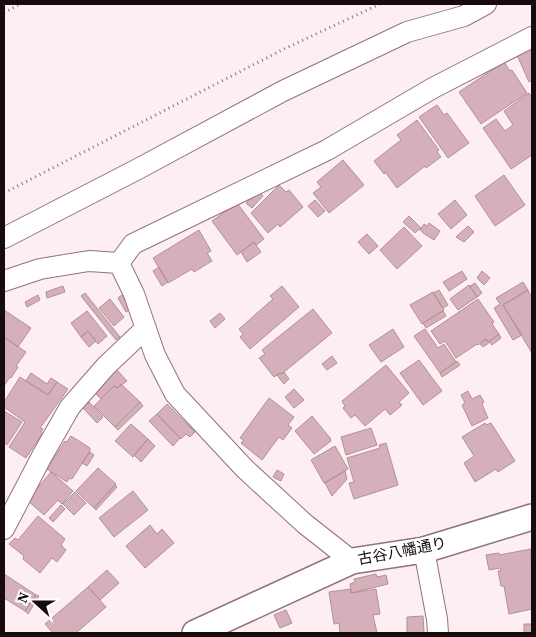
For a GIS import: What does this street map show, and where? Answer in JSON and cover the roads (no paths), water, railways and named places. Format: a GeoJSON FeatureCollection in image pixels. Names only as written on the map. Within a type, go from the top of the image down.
{"type":"FeatureCollection","features":[{"type":"Feature","properties":{"kind":"street"},"geometry":{"type":"LineString","coordinates":[[4,238],[283,91],[407,32],[464,16],[486,4]]}},
{"type":"Feature","properties":{"kind":"street"},"geometry":{"type":"LineString","coordinates":[[119,263],[133,244],[327,150],[433,88],[532,37]]}},
{"type":"Feature","properties":{"kind":"street"},"geometry":{"type":"LineString","coordinates":[[4,281],[40,269],[89,261],[119,263]]}},
{"type":"Feature","properties":{"kind":"street"},"geometry":{"type":"LineString","coordinates":[[119,263],[134,294],[155,355],[175,394],[245,469],[305,524],[352,561]]}},
{"type":"Feature","properties":{"kind":"street"},"geometry":{"type":"LineString","coordinates":[[4,529],[70,407],[106,366],[146,328]]}},
{"type":"Feature","properties":{"kind":"street","name":"古谷八幡通り"},"geometry":{"type":"LineString","coordinates":[[195,633],[352,561],[424,550],[532,517]]}},
{"type":"Feature","properties":{"kind":"street"},"geometry":{"type":"LineString","coordinates":[[424,550],[438,633]]}}]}
